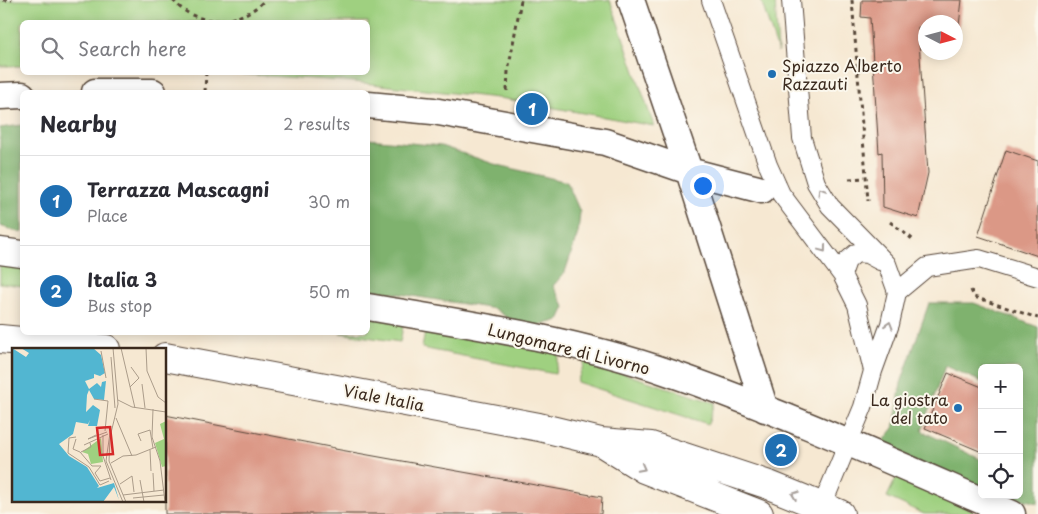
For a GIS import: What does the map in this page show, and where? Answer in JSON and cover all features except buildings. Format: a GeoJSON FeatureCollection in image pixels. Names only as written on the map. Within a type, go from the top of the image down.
{"type":"FeatureCollection","features":[{"type":"Feature","properties":{"kind":"main road"},"geometry":{"type":"LineString","coordinates":[[0,339],[95,348]]}},
{"type":"Feature","properties":{"kind":"main road","name":"Viale Italia"},"geometry":{"type":"LineString","coordinates":[[166,357],[511,421],[601,442],[651,446],[743,476],[831,510]]}},
{"type":"Feature","properties":{"kind":"main road","name":"Viale Italia"},"geometry":{"type":"LineString","coordinates":[[601,442],[644,470],[759,514]]}},
{"type":"Feature","properties":{"kind":"street"},"geometry":{"type":"LineString","coordinates":[[632,0],[765,409]]}},
{"type":"Feature","properties":{"kind":"street"},"geometry":{"type":"LineString","coordinates":[[0,96],[20,95]]}},
{"type":"Feature","properties":{"kind":"street"},"geometry":{"type":"LineString","coordinates":[[370,105],[432,111],[605,142],[689,172],[765,177]]}},
{"type":"Feature","properties":{"kind":"street"},"geometry":{"type":"LineString","coordinates":[[0,251],[20,254]]}},
{"type":"Feature","properties":{"kind":"street","name":"Lungomare di Livorno"},"geometry":{"type":"LineString","coordinates":[[370,307],[574,345],[669,372],[848,443],[1012,514]]}},
{"type":"Feature","properties":{"kind":"lane"},"geometry":{"type":"LineString","coordinates":[[711,0],[765,177],[781,194],[842,275],[857,305],[873,371]]}},
{"type":"Feature","properties":{"kind":"lane"},"geometry":{"type":"LineString","coordinates":[[790,0],[802,138],[818,187],[830,206],[887,264],[897,292],[890,324],[873,371],[863,407],[848,443],[831,510]]}},
{"type":"Feature","properties":{"kind":"lane"},"geometry":{"type":"LineString","coordinates":[[842,275],[847,261],[856,253],[867,254],[887,264]]}},
{"type":"Feature","properties":{"kind":"lane"},"geometry":{"type":"LineString","coordinates":[[897,292],[927,266],[979,260],[1038,277]]}},
{"type":"Feature","properties":{"kind":"path"},"geometry":{"type":"LineString","coordinates":[[3,0],[12,0]]}},
{"type":"Feature","properties":{"kind":"path"},"geometry":{"type":"LineString","coordinates":[[173,0],[190,14],[204,20]]}},
{"type":"Feature","properties":{"kind":"path"},"geometry":{"type":"LineString","coordinates":[[228,20],[242,17],[265,0]]}},
{"type":"Feature","properties":{"kind":"path"},"geometry":{"type":"LineString","coordinates":[[504,124],[508,71],[521,0]]}},
{"type":"Feature","properties":{"kind":"path"},"geometry":{"type":"LineString","coordinates":[[852,0],[866,192],[869,204]]}},
{"type":"Feature","properties":{"kind":"path"},"geometry":{"type":"LineString","coordinates":[[205,90],[206,75]]}},
{"type":"Feature","properties":{"kind":"path"},"geometry":{"type":"LineString","coordinates":[[887,220],[919,244],[959,263]]}},
{"type":"Feature","properties":{"kind":"path"},"geometry":{"type":"LineString","coordinates":[[974,297],[1038,318]]}},
{"type":"Feature","properties":{"kind":"green space"},"geometry":{"type":"Polygon","coordinates":[[[0,0],[610,0],[654,126],[506,99],[345,81],[254,75],[370,75],[370,20],[20,20],[20,66],[0,66],[0,0]]]}},
{"type":"Feature","properties":{"kind":"green space"},"geometry":{"type":"Polygon","coordinates":[[[761,0],[775,0],[778,52],[761,0]]]}},
{"type":"Feature","properties":{"kind":"green space"},"geometry":{"type":"Polygon","coordinates":[[[20,125],[20,232],[0,226],[0,128],[20,125]]]}},
{"type":"Feature","properties":{"kind":"green space"},"geometry":{"type":"Polygon","coordinates":[[[370,139],[441,146],[494,164],[567,182],[580,212],[578,233],[565,272],[553,286],[565,307],[559,320],[524,330],[495,309],[370,289],[370,139]]]}},
{"type":"Feature","properties":{"kind":"green space"},"geometry":{"type":"Polygon","coordinates":[[[0,261],[20,264],[20,286],[0,283],[0,261]]]}},
{"type":"Feature","properties":{"kind":"green space"},"geometry":{"type":"Polygon","coordinates":[[[929,303],[974,303],[1038,327],[1038,504],[1020,499],[1023,499],[1023,455],[1026,452],[1023,449],[1023,364],[978,364],[978,380],[945,366],[922,431],[978,458],[978,485],[902,458],[882,443],[894,428],[901,383],[929,303]]]}},
{"type":"Feature","properties":{"kind":"green space"},"geometry":{"type":"Polygon","coordinates":[[[370,315],[404,321],[400,342],[353,335],[370,335],[370,315]]]}},
{"type":"Feature","properties":{"kind":"green space"},"geometry":{"type":"Polygon","coordinates":[[[426,327],[559,354],[555,374],[422,348],[426,327]]]}},
{"type":"Feature","properties":{"kind":"green space"},"geometry":{"type":"Polygon","coordinates":[[[585,361],[715,403],[708,424],[577,382],[585,361]]]}},
{"type":"Feature","properties":{"kind":"green space"},"geometry":{"type":"Polygon","coordinates":[[[897,476],[973,511],[972,514],[924,514],[887,497],[897,476]]]}},
{"type":"Feature","properties":{"kind":"place","name":"Spiazzo Alberto Razzauti"},"geometry":{"type":"Point","coordinates":[772,74]}},
{"type":"Feature","properties":{"kind":"place","name":"Terrazza Mascagni"},"geometry":{"type":"Point","coordinates":[532,109]}},
{"type":"Feature","properties":{"kind":"place","name":"La giostra del tato"},"geometry":{"type":"Point","coordinates":[958,408]}},
{"type":"Feature","properties":{"kind":"place","name":"Italia 3"},"geometry":{"type":"Point","coordinates":[781,450]}}]}
